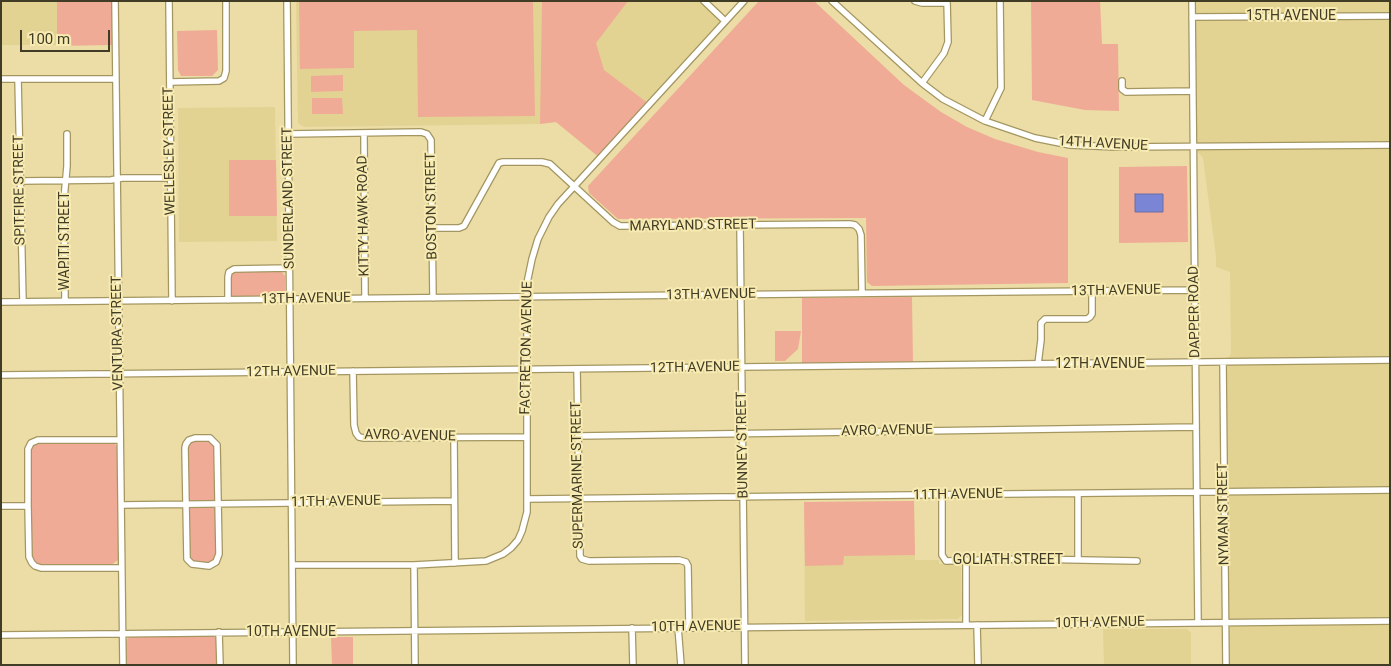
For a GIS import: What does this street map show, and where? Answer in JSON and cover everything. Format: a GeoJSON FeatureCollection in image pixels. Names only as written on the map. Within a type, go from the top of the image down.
{"type":"FeatureCollection","features":[{"type":"Feature","properties":{"kind":"street","name":"VENTURA STREET"},"geometry":{"type":"LineString","coordinates":[[114,1],[123,665]]}},
{"type":"Feature","properties":{"kind":"street","name":"WELLESLEY STREET"},"geometry":{"type":"LineString","coordinates":[[169,1],[172,300]]}},
{"type":"Feature","properties":{"kind":"street"},"geometry":{"type":"LineString","coordinates":[[170,82],[218,81],[224,78],[226,71],[226,1]]}},
{"type":"Feature","properties":{"kind":"street","name":"SUNDERLAND STREET"},"geometry":{"type":"LineString","coordinates":[[287,1],[293,665]]}},
{"type":"Feature","properties":{"kind":"street"},"geometry":{"type":"LineString","coordinates":[[704,1],[725,21]]}},
{"type":"Feature","properties":{"kind":"street","name":"FACTRETON AVENUE"},"geometry":{"type":"LineString","coordinates":[[292,565],[414,565],[486,561],[496,558],[511,548],[522,531],[527,512],[526,297],[528,272],[538,239],[549,217],[574,186],[744,1]]}},
{"type":"Feature","properties":{"kind":"street","name":"14TH AVENUE"},"geometry":{"type":"LineString","coordinates":[[832,1],[922,83],[943,99],[985,121],[1021,134],[1070,145],[1107,147],[1390,145]]}},
{"type":"Feature","properties":{"kind":"street"},"geometry":{"type":"LineString","coordinates":[[915,1],[922,3],[947,2],[948,42],[944,53],[922,83]]}},
{"type":"Feature","properties":{"kind":"street"},"geometry":{"type":"LineString","coordinates":[[985,121],[1001,88],[1000,1]]}},
{"type":"Feature","properties":{"kind":"street","name":"DAPPER ROAD"},"geometry":{"type":"LineString","coordinates":[[1192,1],[1198,622]]}},
{"type":"Feature","properties":{"kind":"street","name":"15TH AVENUE"},"geometry":{"type":"LineString","coordinates":[[1192,17],[1390,16]]}},
{"type":"Feature","properties":{"kind":"street"},"geometry":{"type":"LineString","coordinates":[[1,79],[115,79]]}},
{"type":"Feature","properties":{"kind":"street","name":"SPITFIRE STREET"},"geometry":{"type":"LineString","coordinates":[[18,79],[23,302]]}},
{"type":"Feature","properties":{"kind":"street"},"geometry":{"type":"LineString","coordinates":[[1122,81],[1122,90],[1126,92],[1192,91]]}},
{"type":"Feature","properties":{"kind":"street","name":"BOSTON STREET"},"geometry":{"type":"LineString","coordinates":[[288,134],[421,132],[427,134],[431,140],[433,298]]}},
{"type":"Feature","properties":{"kind":"street","name":"KITTY HAWK ROAD"},"geometry":{"type":"LineString","coordinates":[[364,133],[366,298]]}},
{"type":"Feature","properties":{"kind":"street","name":"WAPITI STREET"},"geometry":{"type":"LineString","coordinates":[[66,302],[65,181],[67,134]]}},
{"type":"Feature","properties":{"kind":"street","name":"MARYLAND STREET"},"geometry":{"type":"LineString","coordinates":[[432,228],[459,228],[464,226],[496,167],[503,162],[546,162],[613,222],[620,226],[855,225],[861,235],[862,293]]}},
{"type":"Feature","properties":{"kind":"street"},"geometry":{"type":"LineString","coordinates":[[20,181],[171,178]]}},
{"type":"Feature","properties":{"kind":"street","name":"BUNNEY STREET"},"geometry":{"type":"LineString","coordinates":[[740,225],[745,665]]}},
{"type":"Feature","properties":{"kind":"street"},"geometry":{"type":"LineString","coordinates":[[228,300],[228,277],[229,272],[234,269],[290,268]]}},
{"type":"Feature","properties":{"kind":"street","name":"13TH AVENUE"},"geometry":{"type":"LineString","coordinates":[[1,302],[1195,290]]}},
{"type":"Feature","properties":{"kind":"street"},"geometry":{"type":"LineString","coordinates":[[1038,364],[1041,322],[1045,319],[1088,318],[1092,314],[1092,291]]}},
{"type":"Feature","properties":{"kind":"street","name":"12TH AVENUE"},"geometry":{"type":"LineString","coordinates":[[1,375],[1390,360]]}},
{"type":"Feature","properties":{"kind":"street","name":"NYMAN STREET"},"geometry":{"type":"LineString","coordinates":[[1223,363],[1226,665]]}},
{"type":"Feature","properties":{"kind":"street","name":"SUPERMARINE STREET"},"geometry":{"type":"LineString","coordinates":[[577,369],[580,556],[582,559],[589,561],[679,560],[688,564],[689,627]]}},
{"type":"Feature","properties":{"kind":"street","name":"AVRO AVENUE"},"geometry":{"type":"LineString","coordinates":[[354,371],[354,425],[356,433],[364,438],[527,437]]}},
{"type":"Feature","properties":{"kind":"street","name":"AVRO AVENUE"},"geometry":{"type":"LineString","coordinates":[[578,436],[1196,427]]}},
{"type":"Feature","properties":{"kind":"street"},"geometry":{"type":"LineString","coordinates":[[204,438],[212,440],[217,445],[218,504],[219,557],[214,564],[204,566],[192,564],[187,559],[186,444],[189,440],[204,438]]}},
{"type":"Feature","properties":{"kind":"street"},"geometry":{"type":"LineString","coordinates":[[454,438],[455,563]]}},
{"type":"Feature","properties":{"kind":"street"},"geometry":{"type":"LineString","coordinates":[[120,440],[38,440],[32,443],[28,449],[28,506],[29,556],[32,563],[36,566],[41,568],[121,568]]}},
{"type":"Feature","properties":{"kind":"street","name":"11TH AVENUE"},"geometry":{"type":"LineString","coordinates":[[527,499],[1390,490]]}},
{"type":"Feature","properties":{"kind":"street","name":"GOLIATH STREET"},"geometry":{"type":"LineString","coordinates":[[1078,494],[1078,560]]}},
{"type":"Feature","properties":{"kind":"street","name":"GOLIATH STREET"},"geometry":{"type":"LineString","coordinates":[[942,495],[942,557],[946,561],[1137,561]]}},
{"type":"Feature","properties":{"kind":"street","name":"11TH AVENUE"},"geometry":{"type":"LineString","coordinates":[[120,505],[454,501]]}},
{"type":"Feature","properties":{"kind":"street"},"geometry":{"type":"LineString","coordinates":[[1,506],[28,506]]}},
{"type":"Feature","properties":{"kind":"street"},"geometry":{"type":"LineString","coordinates":[[966,560],[966,625]]}},
{"type":"Feature","properties":{"kind":"street"},"geometry":{"type":"LineString","coordinates":[[414,565],[415,665]]}},
{"type":"Feature","properties":{"kind":"street","name":"10TH AVENUE"},"geometry":{"type":"LineString","coordinates":[[1,634],[1390,621]]}},
{"type":"Feature","properties":{"kind":"street"},"geometry":{"type":"LineString","coordinates":[[977,625],[978,665]]}},
{"type":"Feature","properties":{"kind":"street"},"geometry":{"type":"LineString","coordinates":[[632,628],[633,665]]}},
{"type":"Feature","properties":{"kind":"street"},"geometry":{"type":"LineString","coordinates":[[678,628],[682,665]]}},
{"type":"Feature","properties":{"kind":"street"},"geometry":{"type":"LineString","coordinates":[[219,632],[220,665]]}},
{"type":"Feature","properties":{"kind":"shaded area"},"geometry":{"type":"Polygon","coordinates":[[[1,1],[112,1],[112,45],[1,45],[1,1]]]}},
{"type":"Feature","properties":{"kind":"shaded area"},"geometry":{"type":"Polygon","coordinates":[[[57,1],[112,1],[112,45],[57,46],[57,1]]]}},
{"type":"Feature","properties":{"kind":"shaded area"},"geometry":{"type":"Polygon","coordinates":[[[296,1],[704,1],[725,21],[600,158],[556,122],[540,124],[304,127],[298,123],[296,1]]]}},
{"type":"Feature","properties":{"kind":"shaded area"},"geometry":{"type":"Polygon","coordinates":[[[299,1],[533,1],[535,116],[418,117],[417,30],[354,31],[354,68],[300,69],[299,1]]]}},
{"type":"Feature","properties":{"kind":"shaded area"},"geometry":{"type":"Polygon","coordinates":[[[542,1],[628,1],[596,43],[604,70],[649,104],[600,158],[556,122],[540,124],[542,1]]]}},
{"type":"Feature","properties":{"kind":"shaded area"},"geometry":{"type":"Polygon","coordinates":[[[759,1],[814,1],[904,85],[941,112],[967,127],[995,139],[1038,152],[1068,158],[1068,283],[872,286],[867,282],[866,218],[618,219],[589,193],[588,186],[759,1]]]}},
{"type":"Feature","properties":{"kind":"shaded area"},"geometry":{"type":"Polygon","coordinates":[[[1031,1],[1100,1],[1102,44],[1118,44],[1119,111],[1085,110],[1032,100],[1031,1]]]}},
{"type":"Feature","properties":{"kind":"shaded area"},"geometry":{"type":"Polygon","coordinates":[[[1192,1],[1390,1],[1390,665],[1226,665],[1223,363],[1231,354],[1230,272],[1216,267],[1203,158],[1193,147],[1192,1]]]}},
{"type":"Feature","properties":{"kind":"shaded area"},"geometry":{"type":"Polygon","coordinates":[[[217,30],[218,70],[212,76],[181,76],[178,70],[177,31],[217,30]]]}},
{"type":"Feature","properties":{"kind":"shaded area"},"geometry":{"type":"Polygon","coordinates":[[[343,75],[343,91],[311,92],[311,76],[343,75]]]}},
{"type":"Feature","properties":{"kind":"shaded area"},"geometry":{"type":"Polygon","coordinates":[[[312,98],[342,98],[343,114],[312,114],[312,98]]]}},
{"type":"Feature","properties":{"kind":"shaded area"},"geometry":{"type":"Polygon","coordinates":[[[275,107],[277,241],[179,242],[178,108],[275,107]]]}},
{"type":"Feature","properties":{"kind":"shaded area"},"geometry":{"type":"Polygon","coordinates":[[[229,160],[276,160],[277,216],[229,216],[229,160]]]}},
{"type":"Feature","properties":{"kind":"shaded area"},"geometry":{"type":"Polygon","coordinates":[[[1187,166],[1188,242],[1119,243],[1119,167],[1187,166]]]}},
{"type":"Feature","properties":{"kind":"shaded area"},"geometry":{"type":"Polygon","coordinates":[[[234,271],[281,271],[285,276],[285,291],[280,296],[233,297],[230,295],[229,278],[234,271]]]}},
{"type":"Feature","properties":{"kind":"shaded area"},"geometry":{"type":"Polygon","coordinates":[[[912,297],[913,363],[802,364],[802,298],[912,297]]]}},
{"type":"Feature","properties":{"kind":"shaded area"},"geometry":{"type":"Polygon","coordinates":[[[775,331],[801,331],[798,349],[785,361],[775,361],[775,331]]]}},
{"type":"Feature","properties":{"kind":"shaded area"},"geometry":{"type":"Polygon","coordinates":[[[195,438],[214,441],[218,559],[203,566],[187,559],[185,448],[189,440],[195,438]]]}},
{"type":"Feature","properties":{"kind":"shaded area"},"geometry":{"type":"Polygon","coordinates":[[[38,443],[114,443],[118,448],[118,560],[111,565],[40,565],[34,563],[32,557],[32,447],[38,443]]]}},
{"type":"Feature","properties":{"kind":"shaded area"},"geometry":{"type":"Polygon","coordinates":[[[914,501],[915,560],[939,560],[939,564],[957,564],[961,568],[962,615],[958,619],[805,621],[804,502],[914,501]]]}},
{"type":"Feature","properties":{"kind":"shaded area"},"geometry":{"type":"Polygon","coordinates":[[[914,501],[915,555],[844,556],[843,565],[805,566],[804,502],[914,501]]]}},
{"type":"Feature","properties":{"kind":"shaded area"},"geometry":{"type":"Polygon","coordinates":[[[1103,629],[1187,629],[1191,633],[1191,665],[1104,665],[1103,629]]]}},
{"type":"Feature","properties":{"kind":"shaded area"},"geometry":{"type":"Polygon","coordinates":[[[209,635],[215,637],[217,643],[218,665],[125,665],[125,643],[128,638],[133,636],[209,635]]]}},
{"type":"Feature","properties":{"kind":"shaded area"},"geometry":{"type":"Polygon","coordinates":[[[331,637],[353,637],[353,665],[332,665],[331,637]]]}},
{"type":"Feature","properties":{"kind":"water"},"geometry":{"type":"Polygon","coordinates":[[[1135,194],[1163,194],[1163,212],[1135,212],[1135,194]]]}}]}
